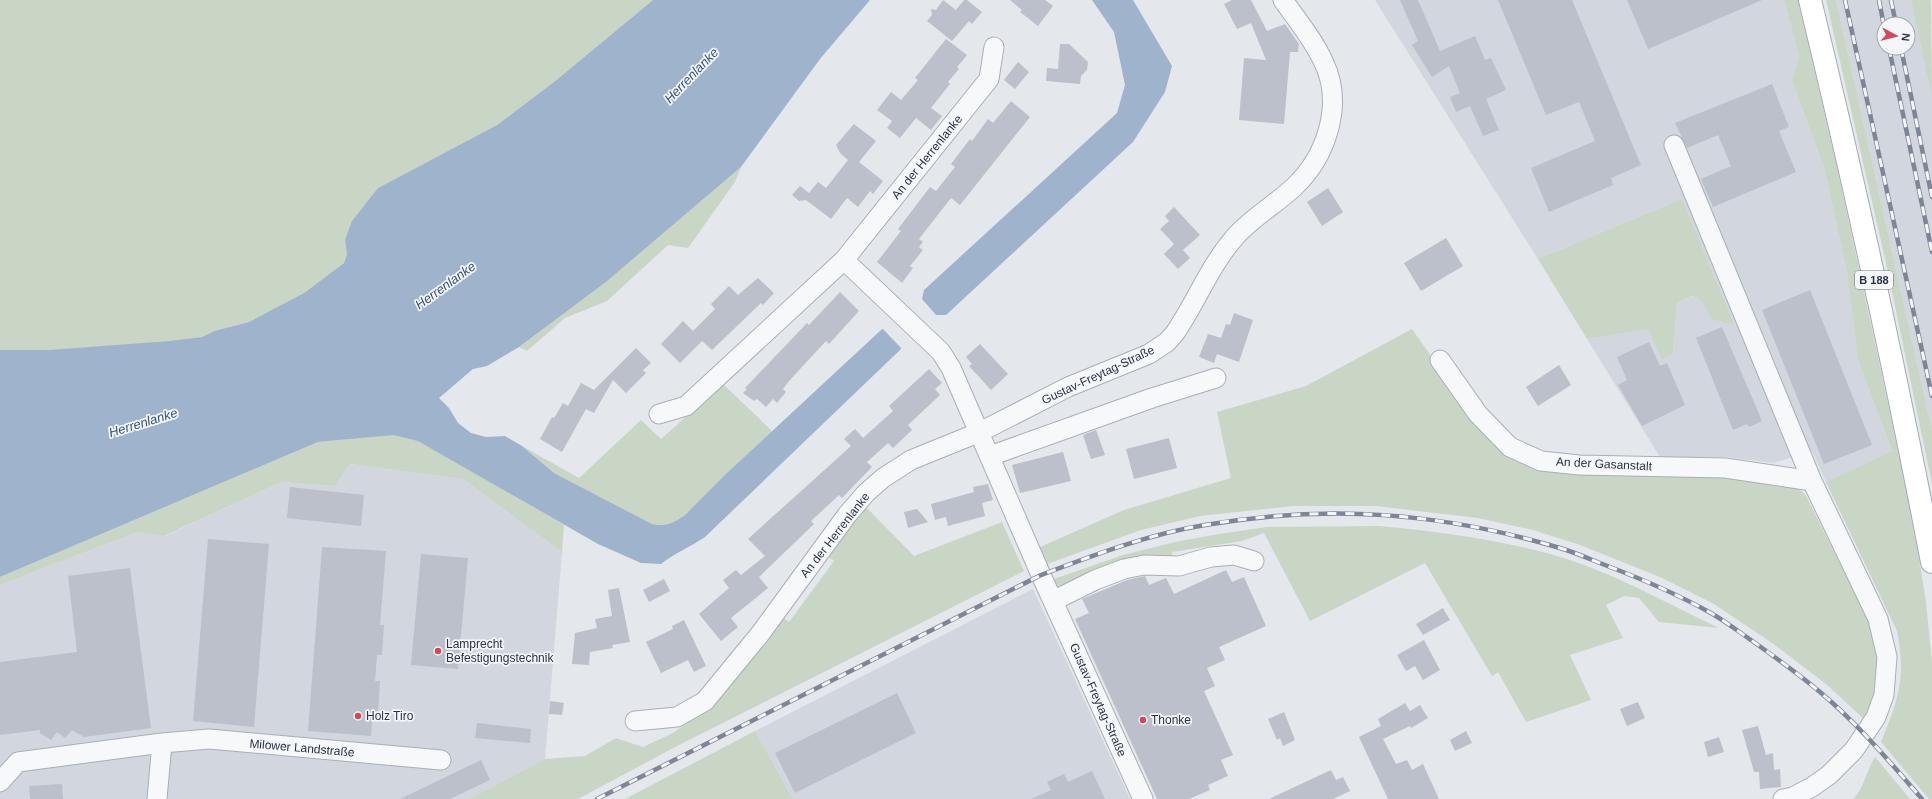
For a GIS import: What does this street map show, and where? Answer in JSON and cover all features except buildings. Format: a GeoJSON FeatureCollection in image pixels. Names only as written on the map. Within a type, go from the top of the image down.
{"type":"FeatureCollection","features":[{"type":"Feature","properties":{"kind":"main road","name":"B 188"},"geometry":{"type":"LineString","coordinates":[[1810,0],[1836,109],[1908,435],[1932,562]]}},
{"type":"Feature","properties":{"kind":"street","name":"Gustav-Freytag-Straße"},"geometry":{"type":"LineString","coordinates":[[1143,799],[1053,601],[980,432],[1068,387],[1149,354],[1167,342],[1183,322],[1223,252],[1234,238],[1306,175],[1322,149],[1329,128],[1332,115],[1331,85],[1325,64],[1314,44],[1283,0]]}},
{"type":"Feature","properties":{"kind":"street","name":"An der Herrenlanke"},"geometry":{"type":"LineString","coordinates":[[659,414],[686,406],[844,260],[989,79],[994,47]]}},
{"type":"Feature","properties":{"kind":"street"},"geometry":{"type":"LineString","coordinates":[[1674,145],[1812,480],[1878,619],[1887,657],[1884,695],[1876,717],[1854,750],[1829,775],[1812,787],[1793,797],[1784,799]]}},
{"type":"Feature","properties":{"kind":"street"},"geometry":{"type":"LineString","coordinates":[[844,260],[940,352],[951,368],[980,432]]}},
{"type":"Feature","properties":{"kind":"street","name":"An der Gasanstalt"},"geometry":{"type":"LineString","coordinates":[[1440,360],[1478,414],[1510,447],[1541,461],[1579,465],[1725,468],[1812,480]]}},
{"type":"Feature","properties":{"kind":"street"},"geometry":{"type":"LineString","coordinates":[[990,456],[1152,398],[1216,378]]}},
{"type":"Feature","properties":{"kind":"street","name":"An der Herrenlanke"},"geometry":{"type":"LineString","coordinates":[[635,720],[677,717],[705,701],[724,680],[760,634],[847,515],[866,493],[882,478],[911,460],[980,432]]}},
{"type":"Feature","properties":{"kind":"street"},"geometry":{"type":"LineString","coordinates":[[1053,601],[1095,580],[1124,568],[1144,565],[1179,566],[1211,557],[1234,555],[1254,561]]}},
{"type":"Feature","properties":{"kind":"street","name":"Milower Landstraße"},"geometry":{"type":"LineString","coordinates":[[0,782],[18,762],[162,743],[209,739],[441,760]]}},
{"type":"Feature","properties":{"kind":"street"},"geometry":{"type":"LineString","coordinates":[[157,799],[162,743]]}},
{"type":"Feature","properties":{"kind":"shaded area"},"geometry":{"type":"Polygon","coordinates":[[[1375,0],[1784,0],[1799,56],[1792,81],[1824,167],[1847,272],[1858,360],[1892,451],[1826,482],[1812,451],[1774,463],[1727,457],[1660,457],[1587,339],[1648,329],[1662,360],[1673,353],[1677,303],[1685,297],[1696,297],[1704,302],[1711,319],[1682,199],[1538,259],[1375,0]]]}},
{"type":"Feature","properties":{"kind":"shaded area"},"geometry":{"type":"Polygon","coordinates":[[[1836,0],[1911,0],[1914,16],[1876,16],[1876,56],[1916,56],[1916,24],[1932,99],[1932,431],[1836,0]]]}},
{"type":"Feature","properties":{"kind":"shaded area"},"geometry":{"type":"Polygon","coordinates":[[[350,464],[463,479],[562,552],[545,759],[469,799],[0,799],[0,585],[137,532],[165,536],[282,482],[335,486],[350,464]]]}},
{"type":"Feature","properties":{"kind":"shaded area"},"geometry":{"type":"Polygon","coordinates":[[[1033,589],[1130,799],[793,799],[755,731],[1033,589]]]}},
{"type":"Feature","properties":{"kind":"green space"},"geometry":{"type":"Polygon","coordinates":[[[0,0],[653,0],[554,82],[497,125],[378,188],[345,240],[347,254],[344,263],[304,293],[249,322],[214,331],[202,337],[170,342],[48,350],[0,350],[0,0]]]}},
{"type":"Feature","properties":{"kind":"green space"},"geometry":{"type":"Polygon","coordinates":[[[1784,0],[1798,0],[1835,158],[1912,514],[1926,602],[1932,663],[1932,799],[1929,799],[1881,742],[1896,700],[1901,675],[1900,647],[1897,631],[1826,482],[1892,451],[1858,360],[1847,272],[1824,167],[1792,81],[1799,56],[1784,0]]]}},
{"type":"Feature","properties":{"kind":"green space"},"geometry":{"type":"Polygon","coordinates":[[[1826,0],[1836,0],[1932,431],[1932,484],[1886,263],[1826,0]]]}},
{"type":"Feature","properties":{"kind":"green space"},"geometry":{"type":"Polygon","coordinates":[[[1911,0],[1931,0],[1932,99],[1916,24],[1916,16],[1914,16],[1911,0]]]}},
{"type":"Feature","properties":{"kind":"green space"},"geometry":{"type":"Polygon","coordinates":[[[741,167],[735,182],[688,248],[668,245],[607,301],[565,318],[527,351],[519,347],[606,282],[741,167]]]}},
{"type":"Feature","properties":{"kind":"green space"},"geometry":{"type":"Polygon","coordinates":[[[1682,199],[1734,325],[1711,319],[1702,302],[1694,297],[1690,297],[1677,303],[1673,353],[1662,360],[1648,329],[1587,339],[1538,259],[1682,199]]]}},
{"type":"Feature","properties":{"kind":"green space"},"geometry":{"type":"Polygon","coordinates":[[[1412,329],[1478,422],[1506,451],[1790,483],[1805,494],[1872,627],[1879,655],[1876,692],[1865,720],[1826,684],[1772,643],[1714,604],[1660,577],[1580,545],[1533,530],[1478,518],[1376,506],[1293,506],[1200,516],[1141,530],[1047,564],[1040,547],[1124,510],[1231,478],[1217,412],[1306,386],[1412,329]]]}},
{"type":"Feature","properties":{"kind":"green space"},"geometry":{"type":"Polygon","coordinates":[[[723,384],[772,431],[685,515],[669,524],[652,524],[554,473],[522,446],[579,478],[641,420],[661,439],[723,384]]]}},
{"type":"Feature","properties":{"kind":"green space"},"geometry":{"type":"Polygon","coordinates":[[[385,421],[564,525],[562,552],[463,479],[350,464],[335,486],[282,482],[164,536],[137,532],[0,585],[0,577],[318,442],[351,439],[385,421]]]}},
{"type":"Feature","properties":{"kind":"green space"},"geometry":{"type":"Polygon","coordinates":[[[866,507],[914,556],[1002,522],[1024,571],[679,745],[578,799],[469,799],[545,759],[585,756],[616,738],[643,747],[673,733],[706,709],[782,617],[789,622],[834,561],[826,555],[866,507]]]}},
{"type":"Feature","properties":{"kind":"green space"},"geometry":{"type":"Polygon","coordinates":[[[1379,526],[1465,536],[1550,554],[1594,569],[1636,587],[1719,628],[1659,622],[1639,598],[1624,596],[1606,605],[1623,638],[1570,655],[1591,700],[1526,722],[1498,672],[1492,676],[1425,563],[1310,621],[1264,533],[1242,541],[1172,552],[1172,558],[1067,585],[1057,586],[1054,579],[1123,555],[1175,542],[1219,534],[1267,527],[1379,526]]]}},
{"type":"Feature","properties":{"kind":"green space"},"geometry":{"type":"Polygon","coordinates":[[[755,731],[793,799],[625,799],[755,731]]]}},
{"type":"Feature","properties":{"kind":"green space"},"geometry":{"type":"Polygon","coordinates":[[[1875,757],[1910,799],[1853,799],[1860,790],[1875,757]]]}},
{"type":"Feature","properties":{"kind":"water","name":"Herrenlanke"},"geometry":{"type":"Polygon","coordinates":[[[653,0],[870,0],[820,59],[741,167],[606,282],[519,347],[487,366],[473,369],[439,398],[449,408],[458,423],[471,433],[486,437],[505,436],[522,446],[554,473],[652,524],[665,525],[685,515],[727,473],[883,329],[901,348],[900,350],[705,537],[661,564],[641,563],[598,544],[418,441],[393,435],[318,442],[0,577],[0,350],[48,350],[170,341],[202,337],[214,331],[249,322],[304,293],[344,263],[347,254],[345,240],[352,221],[378,188],[497,125],[554,82],[653,0]]]}},
{"type":"Feature","properties":{"kind":"water"},"geometry":{"type":"Polygon","coordinates":[[[1092,0],[1133,0],[1172,66],[1165,92],[1133,142],[946,315],[936,315],[922,299],[924,290],[1117,113],[1125,85],[1114,32],[1092,0]]]}},
{"type":"Feature","properties":{"kind":"railway"},"geometry":{"type":"LineString","coordinates":[[1845,0],[1932,396]]}},
{"type":"Feature","properties":{"kind":"railway"},"geometry":{"type":"LineString","coordinates":[[1879,0],[1882,16]]}},
{"type":"Feature","properties":{"kind":"railway"},"geometry":{"type":"LineString","coordinates":[[1891,0],[1894,16]]}},
{"type":"Feature","properties":{"kind":"railway"},"geometry":{"type":"LineString","coordinates":[[1891,56],[1932,252]]}},
{"type":"Feature","properties":{"kind":"railway"},"geometry":{"type":"LineString","coordinates":[[1903,56],[1932,197]]}},
{"type":"Feature","properties":{"kind":"railway"},"geometry":{"type":"LineString","coordinates":[[597,799],[1041,575],[1122,546],[1184,529],[1251,518],[1340,514],[1384,515],[1427,519],[1471,526],[1515,536],[1573,552],[1648,582],[1685,599],[1713,614],[1729,625],[1820,692],[1861,730],[1922,799]]}},
{"type":"Feature","properties":{"kind":"place","name":"Lamprecht Befestigungstechnik"},"geometry":{"type":"Point","coordinates":[438,651]}},
{"type":"Feature","properties":{"kind":"place","name":"Holz Tiro"},"geometry":{"type":"Point","coordinates":[358,716]}},
{"type":"Feature","properties":{"kind":"place","name":"Thonke"},"geometry":{"type":"Point","coordinates":[1143,720]}}]}
